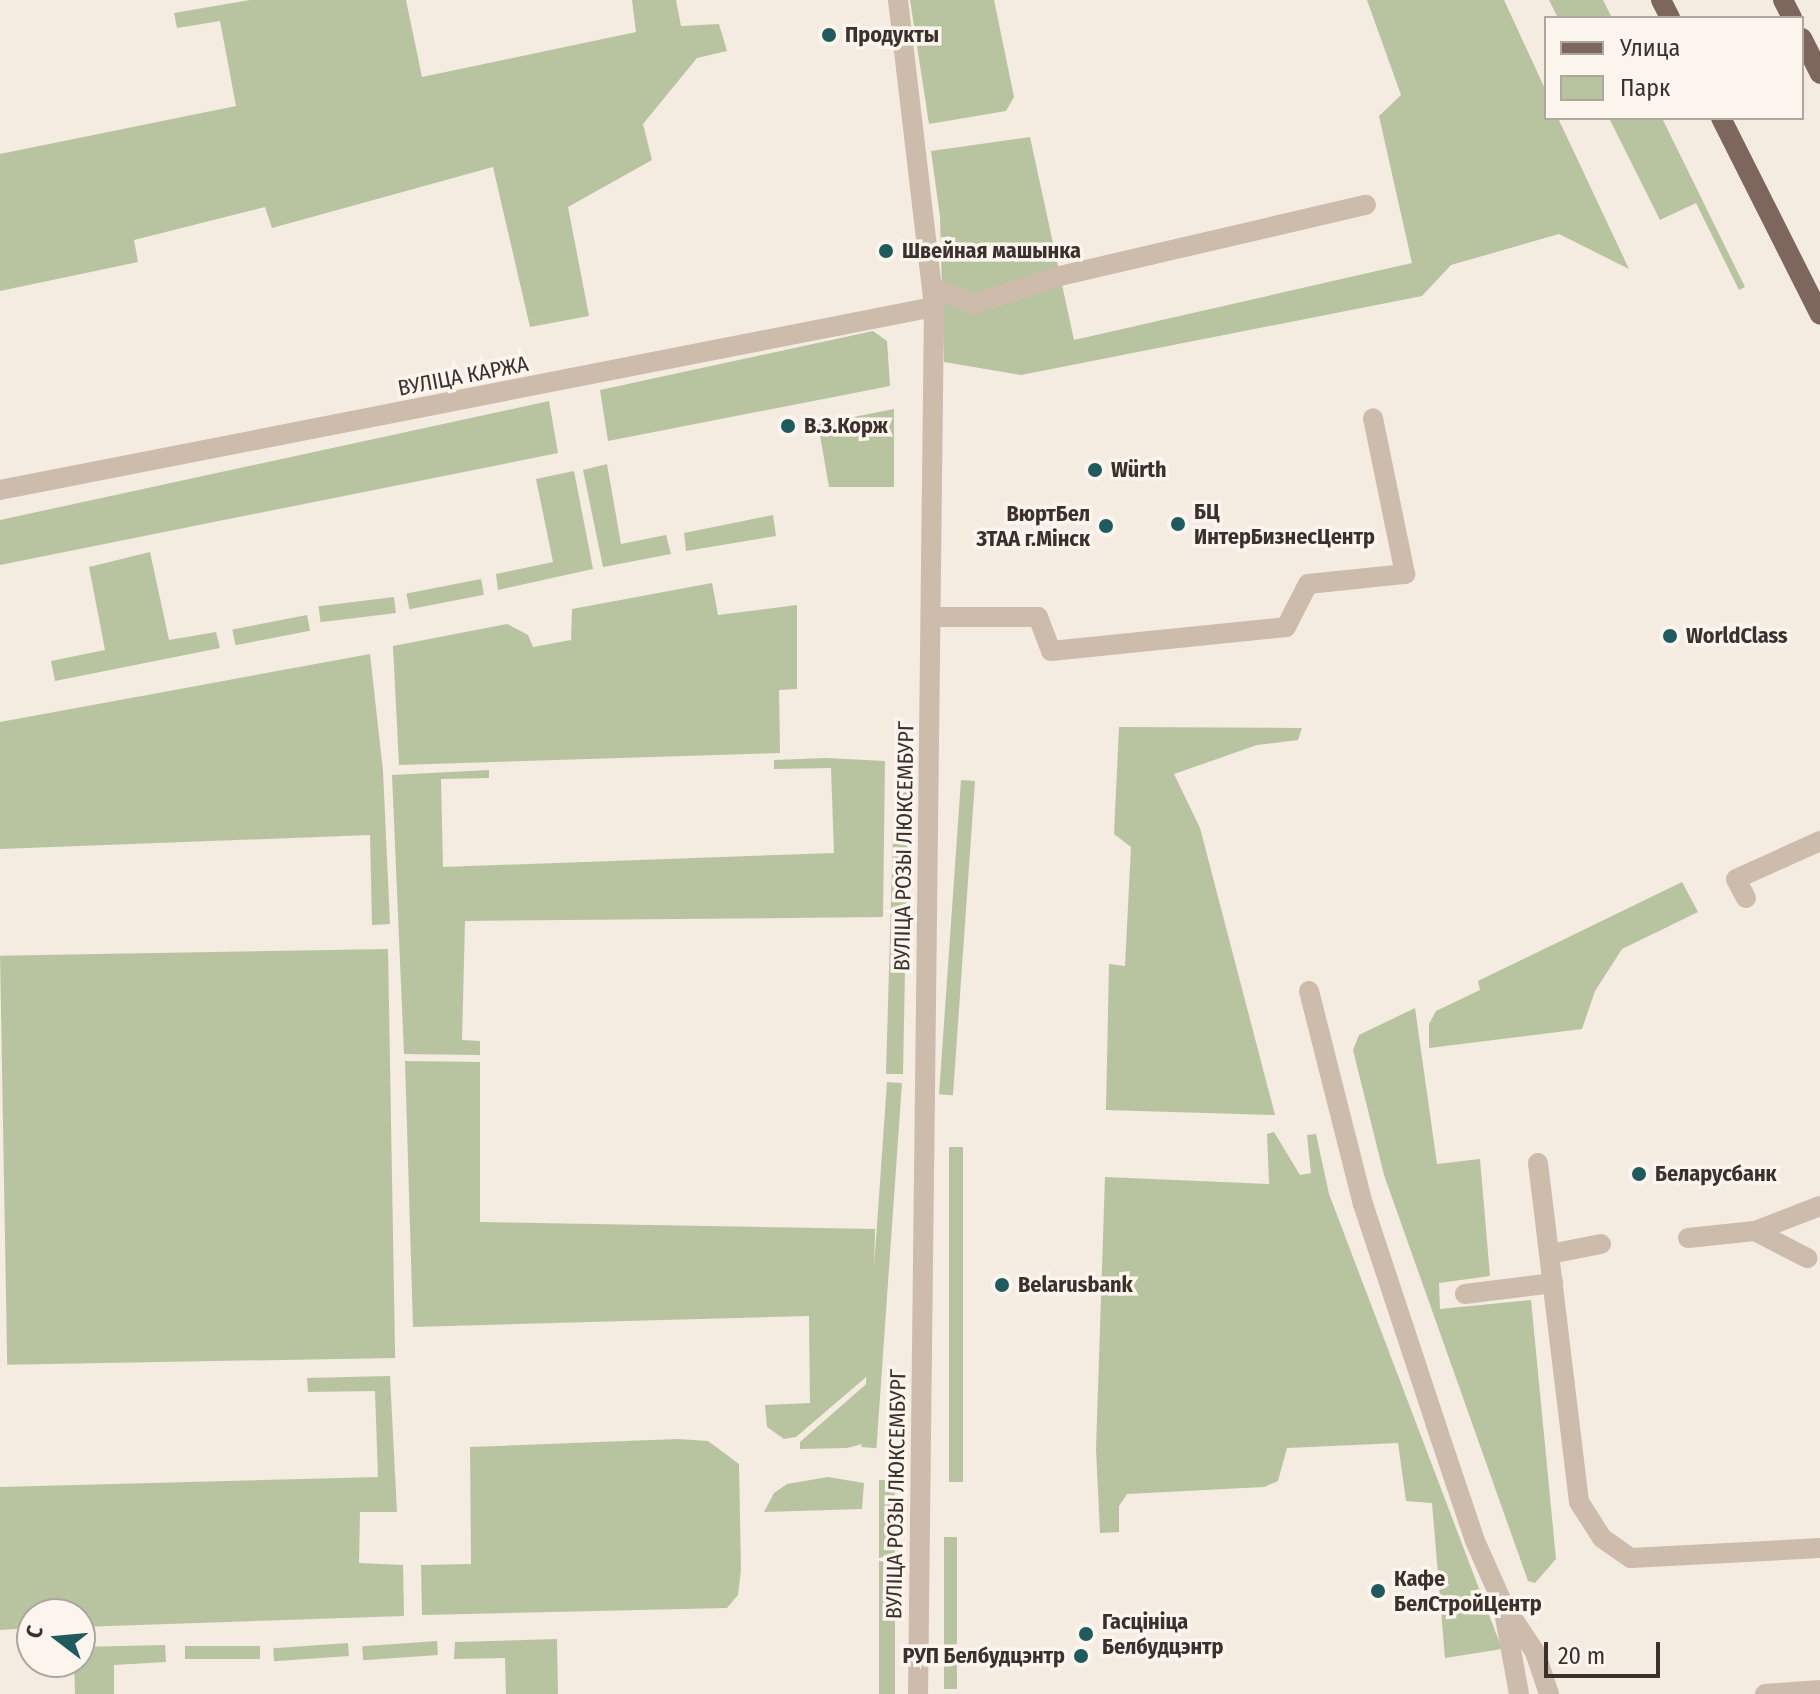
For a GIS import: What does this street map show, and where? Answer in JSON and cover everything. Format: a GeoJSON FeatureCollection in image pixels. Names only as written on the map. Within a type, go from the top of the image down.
{"type":"FeatureCollection","features":[{"type":"Feature","properties":{"kind":"main road"},"geometry":{"type":"LineString","coordinates":[[1722,120],[1820,315]]}},
{"type":"Feature","properties":{"kind":"street","name":"ВУЛІЦА РОЗЫ ЛЮКСЕМБУРГ"},"geometry":{"type":"LineString","coordinates":[[898,0],[933,297],[932,617],[918,1694]]}},
{"type":"Feature","properties":{"kind":"street"},"geometry":{"type":"LineString","coordinates":[[933,297],[973,304],[1060,276],[1366,205]]}},
{"type":"Feature","properties":{"kind":"street","name":"ВУЛІЦА КАРЖА"},"geometry":{"type":"LineString","coordinates":[[0,490],[933,297]]}},
{"type":"Feature","properties":{"kind":"street"},"geometry":{"type":"LineString","coordinates":[[932,617],[1038,617],[1051,651],[1286,627],[1308,584],[1405,574],[1373,418]]}},
{"type":"Feature","properties":{"kind":"street"},"geometry":{"type":"LineString","coordinates":[[1746,898],[1736,879],[1820,841]]}},
{"type":"Feature","properties":{"kind":"street"},"geometry":{"type":"LineString","coordinates":[[1309,991],[1363,1204],[1475,1541],[1503,1604],[1535,1652],[1549,1694]]}},
{"type":"Feature","properties":{"kind":"street"},"geometry":{"type":"LineString","coordinates":[[1538,1163],[1579,1502],[1602,1538],[1631,1558],[1820,1548]]}},
{"type":"Feature","properties":{"kind":"street"},"geometry":{"type":"LineString","coordinates":[[1688,1238],[1755,1231],[1820,1206]]}},
{"type":"Feature","properties":{"kind":"street"},"geometry":{"type":"LineString","coordinates":[[1755,1231],[1807,1258]]}},
{"type":"Feature","properties":{"kind":"street"},"geometry":{"type":"LineString","coordinates":[[1550,1254],[1601,1244]]}},
{"type":"Feature","properties":{"kind":"street"},"geometry":{"type":"LineString","coordinates":[[1465,1294],[1553,1283]]}},
{"type":"Feature","properties":{"kind":"street"},"geometry":{"type":"LineString","coordinates":[[1503,1604],[1519,1694]]}},
{"type":"Feature","properties":{"kind":"street"},"geometry":{"type":"LineString","coordinates":[[1765,1694],[1820,1690]]}},
{"type":"Feature","properties":{"kind":"green space"},"geometry":{"type":"Polygon","coordinates":[[[250,0],[406,0],[422,77],[636,32],[632,0],[676,0],[681,26],[719,24],[727,51],[697,58],[643,124],[652,160],[568,207],[589,316],[530,327],[493,167],[272,228],[265,207],[134,240],[138,262],[0,291],[0,154],[236,106],[220,21],[177,28],[174,13],[250,0]]]}},
{"type":"Feature","properties":{"kind":"green space"},"geometry":{"type":"Polygon","coordinates":[[[910,0],[994,0],[1014,97],[1006,111],[929,124],[910,0]]]}},
{"type":"Feature","properties":{"kind":"green space"},"geometry":{"type":"Polygon","coordinates":[[[1367,0],[1504,0],[1544,87],[1544,120],[1559,120],[1629,269],[1559,234],[1451,265],[1422,296],[1021,375],[944,362],[940,217],[931,151],[1030,137],[1074,340],[1412,263],[1379,116],[1401,95],[1367,0]]]}},
{"type":"Feature","properties":{"kind":"green space"},"geometry":{"type":"Polygon","coordinates":[[[1549,0],[1603,0],[1611,16],[1557,16],[1549,0]]]}},
{"type":"Feature","properties":{"kind":"green space"},"geometry":{"type":"Polygon","coordinates":[[[1610,120],[1663,120],[1745,287],[1739,290],[1696,203],[1660,220],[1610,120]]]}},
{"type":"Feature","properties":{"kind":"green space"},"geometry":{"type":"Polygon","coordinates":[[[873,331],[887,341],[890,386],[608,441],[600,390],[873,331]]]}},
{"type":"Feature","properties":{"kind":"green space"},"geometry":{"type":"Polygon","coordinates":[[[549,401],[558,453],[0,565],[0,520],[549,401]]]}},
{"type":"Feature","properties":{"kind":"green space"},"geometry":{"type":"Polygon","coordinates":[[[894,409],[894,487],[829,487],[818,424],[894,409]]]}},
{"type":"Feature","properties":{"kind":"green space"},"geometry":{"type":"Polygon","coordinates":[[[607,464],[621,544],[666,535],[671,554],[603,567],[583,470],[607,464]]]}},
{"type":"Feature","properties":{"kind":"green space"},"geometry":{"type":"Polygon","coordinates":[[[574,471],[593,569],[498,590],[496,574],[553,562],[536,479],[574,471]]]}},
{"type":"Feature","properties":{"kind":"green space"},"geometry":{"type":"Polygon","coordinates":[[[773,515],[776,536],[686,551],[684,533],[773,515]]]}},
{"type":"Feature","properties":{"kind":"green space"},"geometry":{"type":"Polygon","coordinates":[[[150,552],[169,640],[216,632],[220,648],[55,681],[51,661],[105,650],[89,567],[150,552]]]}},
{"type":"Feature","properties":{"kind":"green space"},"geometry":{"type":"Polygon","coordinates":[[[481,579],[484,595],[409,609],[406,594],[481,579]]]}},
{"type":"Feature","properties":{"kind":"green space"},"geometry":{"type":"Polygon","coordinates":[[[712,583],[718,615],[797,605],[797,689],[779,690],[780,753],[399,765],[393,646],[507,624],[528,635],[533,647],[571,640],[572,609],[712,583]]]}},
{"type":"Feature","properties":{"kind":"green space"},"geometry":{"type":"Polygon","coordinates":[[[394,597],[396,613],[321,622],[319,606],[394,597]]]}},
{"type":"Feature","properties":{"kind":"green space"},"geometry":{"type":"Polygon","coordinates":[[[307,615],[310,631],[235,645],[232,630],[307,615]]]}},
{"type":"Feature","properties":{"kind":"green space"},"geometry":{"type":"Polygon","coordinates":[[[370,654],[383,771],[390,924],[372,925],[370,835],[0,849],[0,722],[370,654]]]}},
{"type":"Feature","properties":{"kind":"green space"},"geometry":{"type":"Polygon","coordinates":[[[1119,727],[1302,728],[1298,740],[1257,745],[1174,774],[1200,828],[1275,1115],[1106,1110],[1109,964],[1125,966],[1131,847],[1114,834],[1119,727]]]}},
{"type":"Feature","properties":{"kind":"green space"},"geometry":{"type":"Polygon","coordinates":[[[826,758],[885,761],[883,917],[465,921],[462,1040],[480,1041],[480,1055],[404,1054],[392,775],[489,770],[489,778],[441,779],[443,867],[834,853],[831,768],[774,769],[774,760],[826,758]]]}},
{"type":"Feature","properties":{"kind":"green space"},"geometry":{"type":"Polygon","coordinates":[[[895,761],[909,762],[903,1074],[886,1074],[895,761]]]}},
{"type":"Feature","properties":{"kind":"green space"},"geometry":{"type":"Polygon","coordinates":[[[961,780],[975,781],[953,1095],[939,1094],[961,780]]]}},
{"type":"Feature","properties":{"kind":"green space"},"geometry":{"type":"Polygon","coordinates":[[[1682,882],[1698,912],[1622,949],[1595,991],[1582,1029],[1429,1048],[1429,1024],[1436,1011],[1480,990],[1478,981],[1682,882]]]}},
{"type":"Feature","properties":{"kind":"green space"},"geometry":{"type":"Polygon","coordinates":[[[388,949],[395,1358],[7,1365],[0,956],[388,949]]]}},
{"type":"Feature","properties":{"kind":"green space"},"geometry":{"type":"Polygon","coordinates":[[[1415,1008],[1437,1164],[1480,1159],[1490,1276],[1439,1283],[1440,1309],[1531,1300],[1556,1559],[1535,1583],[1528,1581],[1384,1175],[1353,1050],[1359,1035],[1415,1008]]]}},
{"type":"Feature","properties":{"kind":"green space"},"geometry":{"type":"Polygon","coordinates":[[[405,1061],[480,1062],[480,1222],[875,1229],[872,1372],[796,1437],[784,1439],[767,1427],[765,1405],[810,1403],[809,1316],[413,1327],[405,1061]]]}},
{"type":"Feature","properties":{"kind":"green space"},"geometry":{"type":"Polygon","coordinates":[[[887,1082],[902,1083],[876,1448],[861,1447],[887,1082]]]}},
{"type":"Feature","properties":{"kind":"green space"},"geometry":{"type":"Polygon","coordinates":[[[1274,1132],[1300,1175],[1311,1173],[1307,1135],[1316,1134],[1329,1194],[1502,1649],[1445,1658],[1432,1503],[1406,1501],[1398,1443],[1287,1448],[1278,1481],[1264,1487],[1127,1494],[1119,1506],[1119,1532],[1100,1533],[1096,1449],[1105,1177],[1269,1184],[1267,1134],[1274,1132]]]}},
{"type":"Feature","properties":{"kind":"green space"},"geometry":{"type":"Polygon","coordinates":[[[949,1147],[963,1147],[963,1482],[949,1482],[949,1147]]]}},
{"type":"Feature","properties":{"kind":"green space"},"geometry":{"type":"Polygon","coordinates":[[[390,1376],[397,1512],[360,1512],[359,1563],[403,1565],[404,1616],[96,1626],[96,1598],[16,1598],[16,1629],[0,1630],[0,1487],[378,1477],[375,1391],[308,1392],[307,1378],[390,1376]]]}},
{"type":"Feature","properties":{"kind":"green space"},"geometry":{"type":"Polygon","coordinates":[[[872,1379],[870,1442],[847,1448],[800,1449],[800,1442],[872,1379]]]}},
{"type":"Feature","properties":{"kind":"green space"},"geometry":{"type":"Polygon","coordinates":[[[678,1439],[708,1441],[739,1464],[741,1570],[738,1595],[727,1608],[422,1615],[421,1565],[471,1564],[470,1447],[678,1439]]]}},
{"type":"Feature","properties":{"kind":"green space"},"geometry":{"type":"Polygon","coordinates":[[[828,1477],[864,1483],[862,1509],[764,1512],[774,1493],[787,1484],[828,1477]]]}},
{"type":"Feature","properties":{"kind":"green space"},"geometry":{"type":"Polygon","coordinates":[[[879,1480],[895,1480],[895,1694],[879,1694],[879,1480]]]}},
{"type":"Feature","properties":{"kind":"green space"},"geometry":{"type":"Polygon","coordinates":[[[944,1537],[957,1537],[957,1689],[944,1689],[944,1537]]]}},
{"type":"Feature","properties":{"kind":"green space"},"geometry":{"type":"Polygon","coordinates":[[[557,1639],[558,1694],[506,1694],[505,1658],[454,1659],[455,1642],[557,1639]]]}},
{"type":"Feature","properties":{"kind":"green space"},"geometry":{"type":"Polygon","coordinates":[[[437,1641],[438,1655],[363,1660],[362,1646],[437,1641]]]}},
{"type":"Feature","properties":{"kind":"green space"},"geometry":{"type":"Polygon","coordinates":[[[348,1643],[349,1656],[274,1661],[273,1648],[348,1643]]]}},
{"type":"Feature","properties":{"kind":"green space"},"geometry":{"type":"Polygon","coordinates":[[[165,1645],[166,1662],[114,1665],[114,1694],[75,1694],[74,1678],[96,1678],[96,1647],[165,1645]]]}},
{"type":"Feature","properties":{"kind":"green space"},"geometry":{"type":"Polygon","coordinates":[[[185,1646],[260,1646],[260,1659],[185,1659],[185,1646]]]}},
{"type":"Feature","properties":{"kind":"place","name":"Продукты"},"geometry":{"type":"Point","coordinates":[829,35]}},
{"type":"Feature","properties":{"kind":"place","name":"Швейная машынка"},"geometry":{"type":"Point","coordinates":[886,251]}},
{"type":"Feature","properties":{"kind":"place","name":"В.З.Корж"},"geometry":{"type":"Point","coordinates":[788,426]}},
{"type":"Feature","properties":{"kind":"place","name":"Würth"},"geometry":{"type":"Point","coordinates":[1095,470]}},
{"type":"Feature","properties":{"kind":"place","name":"БЦ ИнтерБизнесЦентр"},"geometry":{"type":"Point","coordinates":[1178,524]}},
{"type":"Feature","properties":{"kind":"place","name":"ВюртБел ЗТАА г.Мінск"},"geometry":{"type":"Point","coordinates":[1106,526]}},
{"type":"Feature","properties":{"kind":"place","name":"WorldClass"},"geometry":{"type":"Point","coordinates":[1670,636]}},
{"type":"Feature","properties":{"kind":"place","name":"Беларусбанк"},"geometry":{"type":"Point","coordinates":[1639,1174]}},
{"type":"Feature","properties":{"kind":"place","name":"Belarusbank"},"geometry":{"type":"Point","coordinates":[1002,1285]}},
{"type":"Feature","properties":{"kind":"place","name":"Кафе БелСтройЦентр"},"geometry":{"type":"Point","coordinates":[1378,1591]}},
{"type":"Feature","properties":{"kind":"place","name":"Гасцініца Белбудцэнтр"},"geometry":{"type":"Point","coordinates":[1086,1634]}},
{"type":"Feature","properties":{"kind":"place","name":"РУП Белбудцэнтр"},"geometry":{"type":"Point","coordinates":[1081,1656]}}]}
